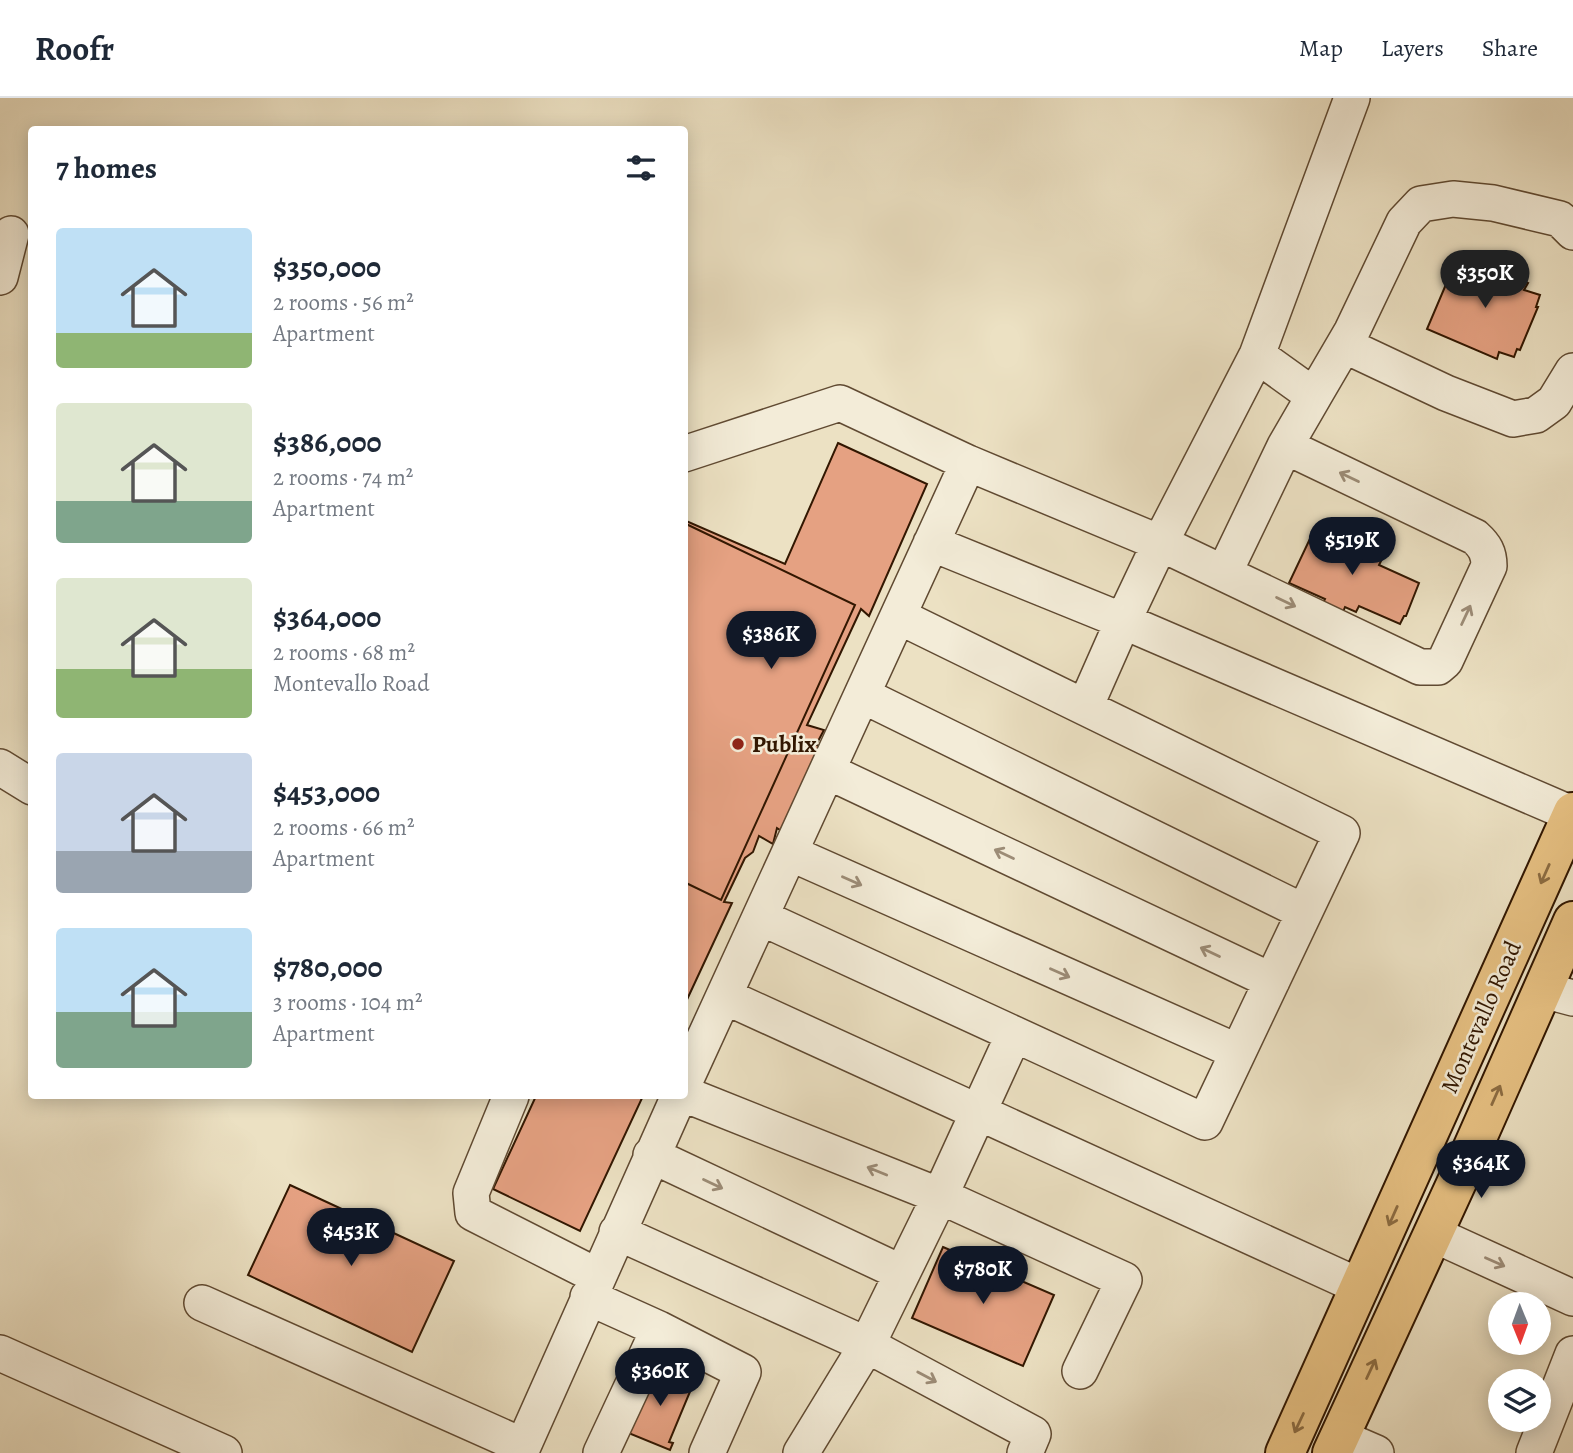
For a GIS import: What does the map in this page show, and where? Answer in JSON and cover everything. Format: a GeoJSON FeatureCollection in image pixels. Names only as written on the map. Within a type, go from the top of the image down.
{"type":"FeatureCollection","features":[{"type":"Feature","properties":{"kind":"main road","name":"Montevallo Road"},"geometry":{"type":"LineString","coordinates":[[1285,1453],[1570,828]]}},
{"type":"Feature","properties":{"kind":"main road","name":"Montevallo Road"},"geometry":{"type":"LineString","coordinates":[[1336,1445],[1433,1234],[1558,994],[1573,921]]}},
{"type":"Feature","properties":{"kind":"street"},"geometry":{"type":"LineString","coordinates":[[1085,707],[1160,543],[1257,355],[1352,98]]}},
{"type":"Feature","properties":{"kind":"street"},"geometry":{"type":"LineString","coordinates":[[1224,573],[1285,446],[1344,345],[1404,222],[1421,205],[1453,199],[1493,203],[1560,219],[1573,232]]}},
{"type":"Feature","properties":{"kind":"street"},"geometry":{"type":"LineString","coordinates":[[0,277],[11,234]]}},
{"type":"Feature","properties":{"kind":"street"},"geometry":{"type":"LineString","coordinates":[[1344,345],[1446,393],[1513,418],[1536,415],[1554,402],[1573,371]]}},
{"type":"Feature","properties":{"kind":"street"},"geometry":{"type":"LineString","coordinates":[[1257,355],[1314,397]]}},
{"type":"Feature","properties":{"kind":"street"},"geometry":{"type":"LineString","coordinates":[[688,453],[840,403],[968,463],[1160,543],[1420,667],[1438,667],[1445,661],[1489,566],[1489,555],[1483,545],[1475,537],[1285,446]]}},
{"type":"Feature","properties":{"kind":"street"},"geometry":{"type":"LineString","coordinates":[[688,1074],[968,463]]}},
{"type":"Feature","properties":{"kind":"street"},"geometry":{"type":"LineString","coordinates":[[931,543],[1123,621],[1570,828]]}},
{"type":"Feature","properties":{"kind":"street"},"geometry":{"type":"LineString","coordinates":[[760,917],[1205,1122],[1342,833],[898,616]]}},
{"type":"Feature","properties":{"kind":"street"},"geometry":{"type":"LineString","coordinates":[[862,695],[1304,912]]}},
{"type":"Feature","properties":{"kind":"street"},"geometry":{"type":"LineString","coordinates":[[0,766],[28,784]]}},
{"type":"Feature","properties":{"kind":"street"},"geometry":{"type":"LineString","coordinates":[[827,771],[1272,981]]}},
{"type":"Feature","properties":{"kind":"street"},"geometry":{"type":"LineString","coordinates":[[790,853],[1238,1052]]}},
{"type":"Feature","properties":{"kind":"street"},"geometry":{"type":"LineString","coordinates":[[724,996],[1361,1287]]}},
{"type":"Feature","properties":{"kind":"street"},"geometry":{"type":"LineString","coordinates":[[801,1453],[867,1345],[940,1196],[1014,1034]]}},
{"type":"Feature","properties":{"kind":"street"},"geometry":{"type":"LineString","coordinates":[[688,1096],[940,1196],[1124,1280],[1080,1371]]}},
{"type":"Feature","properties":{"kind":"street"},"geometry":{"type":"LineString","coordinates":[[509,1099],[471,1193],[473,1213],[659,1329],[743,1372],[707,1453]]}},
{"type":"Feature","properties":{"kind":"street"},"geometry":{"type":"LineString","coordinates":[[202,1303],[522,1449],[678,1099]]}},
{"type":"Feature","properties":{"kind":"street"},"geometry":{"type":"LineString","coordinates":[[652,1155],[902,1273]]}},
{"type":"Feature","properties":{"kind":"street"},"geometry":{"type":"LineString","coordinates":[[617,1231],[867,1345],[1033,1434],[1025,1453]]}},
{"type":"Feature","properties":{"kind":"street"},"geometry":{"type":"LineString","coordinates":[[1433,1234],[1573,1298]]}},
{"type":"Feature","properties":{"kind":"street"},"geometry":{"type":"LineString","coordinates":[[601,1453],[659,1329]]}},
{"type":"Feature","properties":{"kind":"street"},"geometry":{"type":"LineString","coordinates":[[0,1353],[224,1453]]}},
{"type":"Feature","properties":{"kind":"street"},"geometry":{"type":"LineString","coordinates":[[1534,1453],[1573,1354]]}},
{"type":"Feature","properties":{"kind":"street"},"geometry":{"type":"LineString","coordinates":[[1336,1445],[1376,1453]]}},
{"type":"Feature","properties":{"kind":"building"},"geometry":{"type":"Polygon","coordinates":[[[1458,256],[1528,283],[1524,290],[1540,295],[1538,307],[1520,350],[1517,349],[1514,357],[1499,352],[1497,359],[1427,329],[1458,256]]]}},
{"type":"Feature","properties":{"kind":"building","name":"Publix"},"geometry":{"type":"Polygon","coordinates":[[[838,443],[927,484],[869,616],[861,609],[807,725],[824,730],[816,745],[825,748],[786,834],[777,828],[773,844],[759,836],[753,852],[745,858],[724,902],[732,903],[688,997],[688,522],[785,564],[838,443]]]}},
{"type":"Feature","properties":{"kind":"building","name":"Publix"},"geometry":{"type":"Polygon","coordinates":[[[688,525],[855,605],[721,900],[688,884],[688,525]]]}},
{"type":"Feature","properties":{"kind":"building"},"geometry":{"type":"Polygon","coordinates":[[[1316,526],[1349,540],[1352,534],[1375,545],[1372,552],[1383,557],[1379,565],[1419,583],[1400,624],[1359,606],[1356,612],[1345,607],[1343,612],[1323,603],[1325,599],[1289,583],[1316,526]]]}},
{"type":"Feature","properties":{"kind":"building"},"geometry":{"type":"Polygon","coordinates":[[[535,1099],[642,1099],[580,1231],[493,1189],[535,1099]]]}},
{"type":"Feature","properties":{"kind":"building"},"geometry":{"type":"Polygon","coordinates":[[[290,1185],[454,1261],[412,1352],[248,1275],[290,1185]]]}},
{"type":"Feature","properties":{"kind":"building"},"geometry":{"type":"Polygon","coordinates":[[[943,1247],[1054,1295],[1023,1366],[912,1318],[943,1247]]]}},
{"type":"Feature","properties":{"kind":"building"},"geometry":{"type":"Polygon","coordinates":[[[662,1369],[694,1382],[669,1442],[673,1443],[670,1450],[626,1432],[650,1375],[658,1378],[662,1369]]]}},
{"type":"Feature","properties":{"kind":"place","name":"Publix"},"geometry":{"type":"Point","coordinates":[738,744]}}]}
